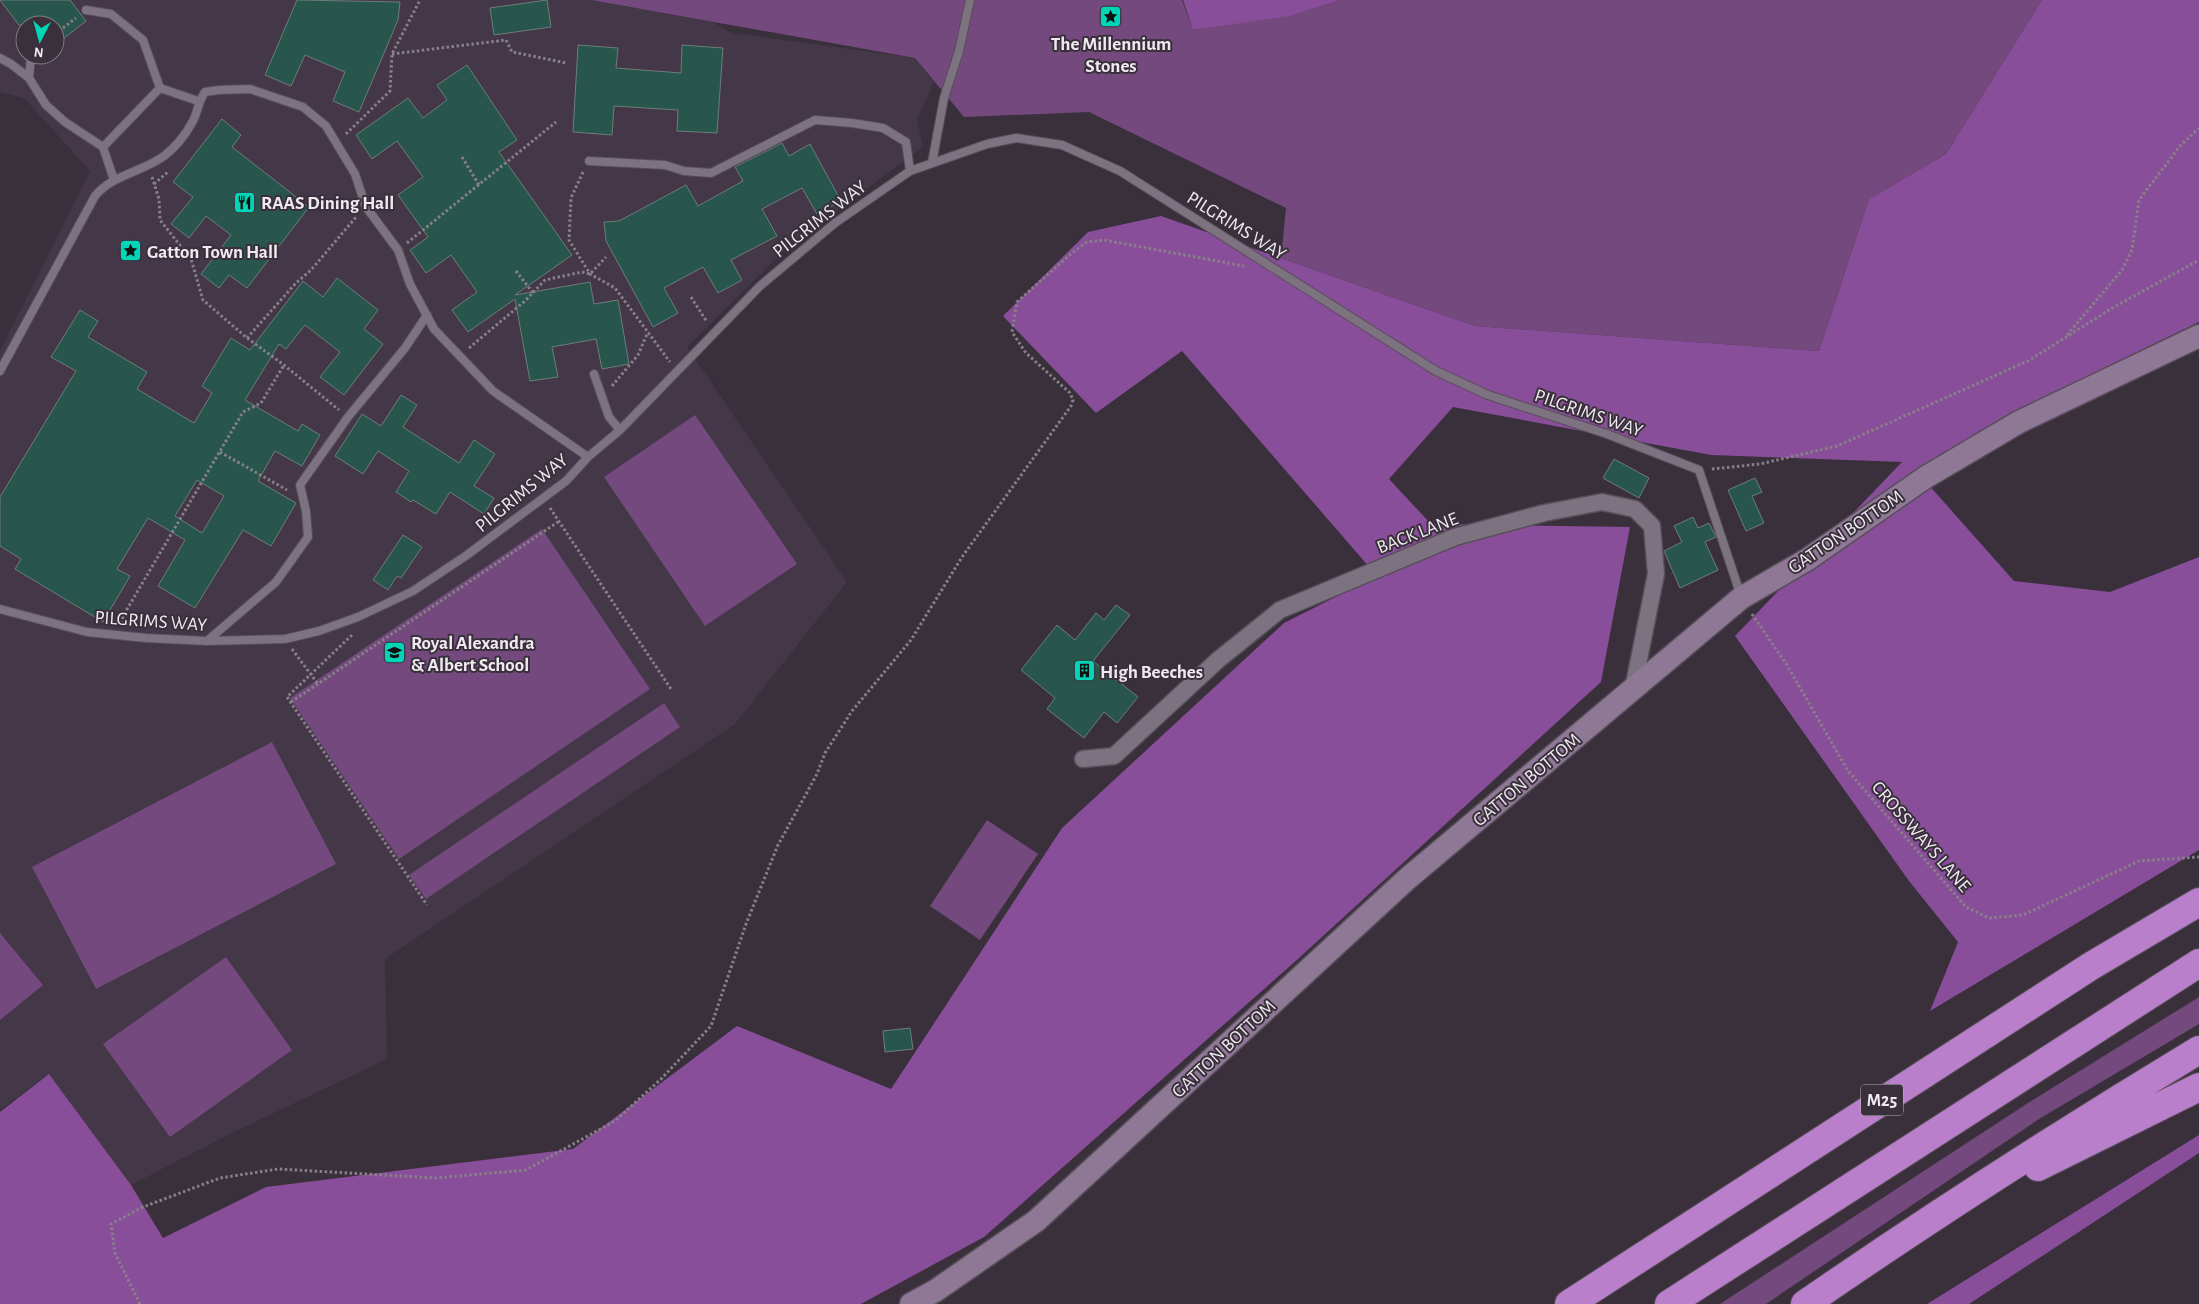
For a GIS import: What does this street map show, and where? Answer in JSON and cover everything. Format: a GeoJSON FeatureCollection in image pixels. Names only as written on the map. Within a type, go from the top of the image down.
{"type":"FeatureCollection","features":[{"type":"Feature","properties":{"kind":"highway","name":"M25"},"geometry":{"type":"LineString","coordinates":[[1570,1304],[2091,966],[2199,902]]}},
{"type":"Feature","properties":{"kind":"highway"},"geometry":{"type":"LineString","coordinates":[[1669,1304],[2199,963]]}},
{"type":"Feature","properties":{"kind":"highway"},"geometry":{"type":"LineString","coordinates":[[1805,1304],[1913,1229],[2093,1114],[2199,1050]]}},
{"type":"Feature","properties":{"kind":"highway"},"geometry":{"type":"LineString","coordinates":[[1913,1229],[2199,1088]]}},
{"type":"Feature","properties":{"kind":"street","name":"GATTON BOTTOM"},"geometry":{"type":"LineString","coordinates":[[911,1304],[935,1291],[1036,1221],[1407,879],[1741,598],[1808,559],[1926,477],[2019,422],[2199,336]]}},
{"type":"Feature","properties":{"kind":"street","name":"BACK LANE"},"geometry":{"type":"LineString","coordinates":[[1084,759],[1114,756],[1218,660],[1280,610],[1455,537],[1544,514],[1602,502],[1635,509],[1652,526],[1656,574],[1633,689]]}},
{"type":"Feature","properties":{"kind":"lane"},"geometry":{"type":"LineString","coordinates":[[932,163],[944,98],[959,51],[970,0]]}},
{"type":"Feature","properties":{"kind":"lane"},"geometry":{"type":"LineString","coordinates":[[86,10],[111,14],[142,40],[160,88],[198,102]]}},
{"type":"Feature","properties":{"kind":"lane"},"geometry":{"type":"LineString","coordinates":[[0,58],[29,78],[46,105],[65,122],[103,147],[114,180]]}},
{"type":"Feature","properties":{"kind":"lane"},"geometry":{"type":"LineString","coordinates":[[29,78],[30,65]]}},
{"type":"Feature","properties":{"kind":"lane"},"geometry":{"type":"LineString","coordinates":[[103,147],[160,88]]}},
{"type":"Feature","properties":{"kind":"lane"},"geometry":{"type":"LineString","coordinates":[[0,371],[95,196],[103,186],[148,165],[164,155],[180,140],[194,119],[198,102],[205,92],[250,90],[303,107],[326,126],[355,174],[366,207],[398,250],[410,284],[434,329],[492,391],[588,457]]}},
{"type":"Feature","properties":{"kind":"lane"},"geometry":{"type":"LineString","coordinates":[[589,161],[665,164],[684,170],[711,173],[815,120],[882,128],[906,142],[910,171]]}},
{"type":"Feature","properties":{"kind":"lane","name":"PILGRIMS WAY"},"geometry":{"type":"LineString","coordinates":[[0,609],[86,632],[119,636],[207,641],[285,639],[319,632],[358,618],[413,590],[467,555],[566,481],[588,457],[620,430],[678,372],[760,286],[835,222],[910,171],[987,144],[1016,138],[1062,146],[1120,171],[1436,371],[1488,396],[1607,434],[1699,470]]}},
{"type":"Feature","properties":{"kind":"lane"},"geometry":{"type":"LineString","coordinates":[[207,641],[276,582],[308,537],[304,499],[300,485],[348,417],[405,348],[427,316]]}},
{"type":"Feature","properties":{"kind":"lane"},"geometry":{"type":"LineString","coordinates":[[594,374],[608,418],[620,430]]}},
{"type":"Feature","properties":{"kind":"lane"},"geometry":{"type":"LineString","coordinates":[[1699,470],[1741,598]]}},
{"type":"Feature","properties":{"kind":"path"},"geometry":{"type":"LineString","coordinates":[[337,142],[390,92],[392,54],[420,0]]}},
{"type":"Feature","properties":{"kind":"path"},"geometry":{"type":"LineString","coordinates":[[65,26],[86,10]]}},
{"type":"Feature","properties":{"kind":"path"},"geometry":{"type":"LineString","coordinates":[[392,54],[506,40],[512,52],[566,63]]}},
{"type":"Feature","properties":{"kind":"path"},"geometry":{"type":"LineString","coordinates":[[398,250],[556,122]]}},
{"type":"Feature","properties":{"kind":"path"},"geometry":{"type":"LineString","coordinates":[[2065,337],[2122,270],[2132,250],[2139,200],[2180,146],[2199,128]]}},
{"type":"Feature","properties":{"kind":"path"},"geometry":{"type":"LineString","coordinates":[[462,157],[479,185]]}},
{"type":"Feature","properties":{"kind":"path"},"geometry":{"type":"LineString","coordinates":[[589,161],[571,198],[569,240],[590,274]]}},
{"type":"Feature","properties":{"kind":"path"},"geometry":{"type":"LineString","coordinates":[[148,165],[159,199],[160,220],[191,260],[203,300],[247,338],[284,365],[348,417]]}},
{"type":"Feature","properties":{"kind":"path"},"geometry":{"type":"LineString","coordinates":[[247,338],[296,283],[311,270],[349,224],[366,207]]}},
{"type":"Feature","properties":{"kind":"path"},"geometry":{"type":"LineString","coordinates":[[140,1304],[115,1254],[112,1224],[143,1207],[220,1178],[278,1169],[436,1178],[526,1170],[615,1121],[661,1079],[711,1026],[746,924],[778,845],[816,774],[825,753],[852,711],[911,640],[962,557],[1071,406],[1073,400],[1070,393],[1026,353],[1012,332],[1017,302],[1087,242],[1104,240],[1282,272]]}},
{"type":"Feature","properties":{"kind":"path"},"geometry":{"type":"LineString","coordinates":[[590,274],[606,257]]}},
{"type":"Feature","properties":{"kind":"path"},"geometry":{"type":"LineString","coordinates":[[1699,470],[1760,464],[1837,446],[2028,361],[2065,337],[2199,260]]}},
{"type":"Feature","properties":{"kind":"path"},"geometry":{"type":"LineString","coordinates":[[516,271],[533,294]]}},
{"type":"Feature","properties":{"kind":"path"},"geometry":{"type":"LineString","coordinates":[[460,356],[533,294],[545,280],[582,272],[590,274],[615,288],[647,334],[678,372]]}},
{"type":"Feature","properties":{"kind":"path"},"geometry":{"type":"LineString","coordinates":[[691,297],[714,334]]}},
{"type":"Feature","properties":{"kind":"path"},"geometry":{"type":"LineString","coordinates":[[602,398],[638,355],[647,334]]}},
{"type":"Feature","properties":{"kind":"path"},"geometry":{"type":"LineString","coordinates":[[119,636],[123,616],[243,412],[261,403],[284,365]]}},
{"type":"Feature","properties":{"kind":"path"},"geometry":{"type":"LineString","coordinates":[[220,452],[304,499]]}},
{"type":"Feature","properties":{"kind":"path"},"geometry":{"type":"LineString","coordinates":[[544,499],[671,689]]}},
{"type":"Feature","properties":{"kind":"path"},"geometry":{"type":"LineString","coordinates":[[290,702],[558,522]]}},
{"type":"Feature","properties":{"kind":"path","name":"CROSSWAYS LANE"},"geometry":{"type":"LineString","coordinates":[[1741,598],[1787,665],[1848,771],[1966,907],[1989,918],[2023,915],[2139,861],[2199,857]]}},
{"type":"Feature","properties":{"kind":"path"},"geometry":{"type":"LineString","coordinates":[[358,629],[287,697],[427,905]]}},
{"type":"Feature","properties":{"kind":"path"},"geometry":{"type":"LineString","coordinates":[[285,639],[318,684]]}},
{"type":"Feature","properties":{"kind":"shaded area","name":"Royal Alexandra & Albert School"},"geometry":{"type":"Polygon","coordinates":[[[0,0],[591,0],[713,22],[732,33],[915,58],[934,82],[917,120],[923,147],[789,246],[687,347],[847,582],[735,724],[385,959],[387,1059],[230,1134],[131,1185],[49,1074],[0,1110],[0,351],[90,171],[24,98],[0,92],[0,0]]]}},
{"type":"Feature","properties":{"kind":"shaded area"},"geometry":{"type":"Polygon","coordinates":[[[591,0],[1182,0],[1193,30],[1308,10],[1341,0],[2042,0],[1946,154],[1869,199],[1819,351],[1475,326],[1281,258],[1286,208],[1089,112],[964,117],[915,58],[591,0]]]}},
{"type":"Feature","properties":{"kind":"shaded area"},"geometry":{"type":"Polygon","coordinates":[[[1183,0],[1341,0],[1289,16],[1193,30],[1183,0]]]}},
{"type":"Feature","properties":{"kind":"shaded area"},"geometry":{"type":"Polygon","coordinates":[[[2042,0],[2199,0],[2199,322],[2104,368],[1919,474],[2014,581],[2110,592],[2199,557],[2199,850],[1930,1011],[1958,942],[1909,881],[1735,636],[1902,462],[1711,455],[1453,407],[1389,479],[1431,524],[1630,527],[1601,682],[1299,958],[984,1237],[861,1304],[0,1304],[0,1112],[49,1074],[131,1185],[163,1238],[266,1187],[573,1149],[737,1026],[891,1089],[1062,828],[1284,623],[1377,576],[1182,351],[1096,413],[1003,316],[1088,232],[1161,216],[1475,326],[1819,351],[1869,199],[1946,154],[2042,0]]]}},
{"type":"Feature","properties":{"kind":"shaded area"},"geometry":{"type":"Polygon","coordinates":[[[695,415],[797,564],[705,626],[604,477],[695,415]]]}},
{"type":"Feature","properties":{"kind":"shaded area"},"geometry":{"type":"Polygon","coordinates":[[[542,529],[650,689],[399,859],[290,698],[542,529]]]}},
{"type":"Feature","properties":{"kind":"shaded area"},"geometry":{"type":"Polygon","coordinates":[[[664,703],[680,727],[426,899],[409,875],[664,703]]]}},
{"type":"Feature","properties":{"kind":"shaded area"},"geometry":{"type":"Polygon","coordinates":[[[272,742],[336,864],[96,989],[32,867],[272,742]]]}},
{"type":"Feature","properties":{"kind":"shaded area"},"geometry":{"type":"Polygon","coordinates":[[[987,820],[1038,854],[980,940],[930,906],[987,820]]]}},
{"type":"Feature","properties":{"kind":"shaded area"},"geometry":{"type":"Polygon","coordinates":[[[0,933],[43,985],[0,1020],[0,933]]]}},
{"type":"Feature","properties":{"kind":"shaded area"},"geometry":{"type":"Polygon","coordinates":[[[226,957],[292,1050],[170,1137],[103,1044],[226,957]]]}},
{"type":"Feature","properties":{"kind":"shaded area"},"geometry":{"type":"Polygon","coordinates":[[[2199,997],[2199,1024],[2039,1119],[1766,1304],[1720,1304],[2028,1103],[2199,997]]]}},
{"type":"Feature","properties":{"kind":"shaded area"},"geometry":{"type":"Polygon","coordinates":[[[2199,1135],[2199,1153],[1969,1304],[1927,1304],[2199,1135]]]}},
{"type":"Feature","properties":{"kind":"building"},"geometry":{"type":"Polygon","coordinates":[[[0,0],[70,0],[86,21],[65,37],[65,15],[15,15],[15,20],[0,0]]]}},
{"type":"Feature","properties":{"kind":"building"},"geometry":{"type":"Polygon","coordinates":[[[297,0],[400,2],[398,20],[359,112],[333,101],[345,72],[305,55],[291,86],[265,75],[297,0]]]}},
{"type":"Feature","properties":{"kind":"building"},"geometry":{"type":"Polygon","coordinates":[[[547,0],[551,27],[494,35],[490,8],[547,0]]]}},
{"type":"Feature","properties":{"kind":"building"},"geometry":{"type":"Polygon","coordinates":[[[578,45],[618,48],[616,68],[681,73],[682,45],[723,48],[717,133],[677,131],[678,110],[614,106],[612,135],[573,132],[578,45]]]}},
{"type":"Feature","properties":{"kind":"building"},"geometry":{"type":"Polygon","coordinates":[[[467,65],[517,140],[499,152],[572,255],[515,295],[590,282],[594,304],[618,300],[629,364],[602,369],[596,339],[552,347],[558,377],[530,381],[515,299],[468,332],[452,310],[477,292],[451,255],[426,273],[410,250],[428,237],[398,195],[423,177],[397,141],[372,159],[356,135],[408,98],[423,118],[447,100],[437,85],[467,65]]]}},
{"type":"Feature","properties":{"kind":"building","name":"RAAS Dining Hall"},"geometry":{"type":"Polygon","coordinates":[[[222,119],[241,135],[232,147],[309,207],[247,288],[229,275],[219,288],[201,274],[231,235],[206,216],[189,238],[171,224],[193,197],[173,182],[222,119]]]}},
{"type":"Feature","properties":{"kind":"building"},"geometry":{"type":"Polygon","coordinates":[[[782,143],[789,156],[810,144],[841,201],[817,214],[802,188],[762,209],[777,236],[731,260],[742,280],[718,293],[703,267],[664,288],[678,313],[653,327],[606,241],[604,222],[619,221],[686,185],[698,206],[743,181],[735,167],[782,143]]]}},
{"type":"Feature","properties":{"kind":"building"},"geometry":{"type":"Polygon","coordinates":[[[337,278],[378,310],[364,329],[383,344],[344,395],[320,377],[340,352],[305,325],[286,349],[279,344],[245,400],[298,431],[302,424],[320,435],[302,466],[275,451],[258,481],[296,503],[271,546],[243,530],[195,608],[158,586],[185,540],[148,518],[117,569],[130,576],[103,622],[15,569],[21,559],[0,546],[0,497],[76,371],[51,357],[80,310],[98,321],[88,337],[147,372],[137,389],[194,423],[212,393],[202,386],[231,338],[250,350],[303,281],[323,297],[337,278]],[[197,480],[175,516],[202,533],[224,496],[197,480]]]}},
{"type":"Feature","properties":{"kind":"building"},"geometry":{"type":"Polygon","coordinates":[[[401,395],[417,405],[403,427],[459,463],[474,440],[495,454],[474,486],[494,498],[484,514],[450,492],[436,514],[413,500],[411,502],[396,492],[409,471],[378,451],[363,474],[335,456],[362,414],[381,426],[401,395]]]}},
{"type":"Feature","properties":{"kind":"building"},"geometry":{"type":"Polygon","coordinates":[[[1614,459],[1649,478],[1639,498],[1603,478],[1614,459]]]}},
{"type":"Feature","properties":{"kind":"building"},"geometry":{"type":"Polygon","coordinates":[[[1755,478],[1762,492],[1752,496],[1764,523],[1746,531],[1728,490],[1755,478]]]}},
{"type":"Feature","properties":{"kind":"building"},"geometry":{"type":"Polygon","coordinates":[[[1693,517],[1698,528],[1709,523],[1716,537],[1705,542],[1718,570],[1680,588],[1664,551],[1682,542],[1674,526],[1693,517]]]}},
{"type":"Feature","properties":{"kind":"building"},"geometry":{"type":"Polygon","coordinates":[[[403,535],[422,547],[401,578],[397,576],[388,590],[373,580],[403,535]]]}},
{"type":"Feature","properties":{"kind":"building","name":"High Beeches"},"geometry":{"type":"Polygon","coordinates":[[[1116,605],[1130,615],[1093,661],[1138,697],[1117,723],[1104,712],[1084,738],[1047,709],[1055,698],[1021,670],[1057,625],[1075,640],[1096,613],[1104,620],[1116,605]]]}},
{"type":"Feature","properties":{"kind":"building"},"geometry":{"type":"Polygon","coordinates":[[[910,1028],[913,1049],[885,1052],[883,1031],[910,1028]]]}},
{"type":"Feature","properties":{"kind":"place","name":"The Millennium Stones"},"geometry":{"type":"Point","coordinates":[1111,17]}},
{"type":"Feature","properties":{"kind":"place","name":"RAAS Dining Hall"},"geometry":{"type":"Point","coordinates":[245,202]}},
{"type":"Feature","properties":{"kind":"place","name":"Gatton Town Hall"},"geometry":{"type":"Point","coordinates":[131,251]}},
{"type":"Feature","properties":{"kind":"place","name":"Royal Alexandra & Albert School"},"geometry":{"type":"Point","coordinates":[395,653]}},
{"type":"Feature","properties":{"kind":"place","name":"High Beeches"},"geometry":{"type":"Point","coordinates":[1084,671]}}]}
